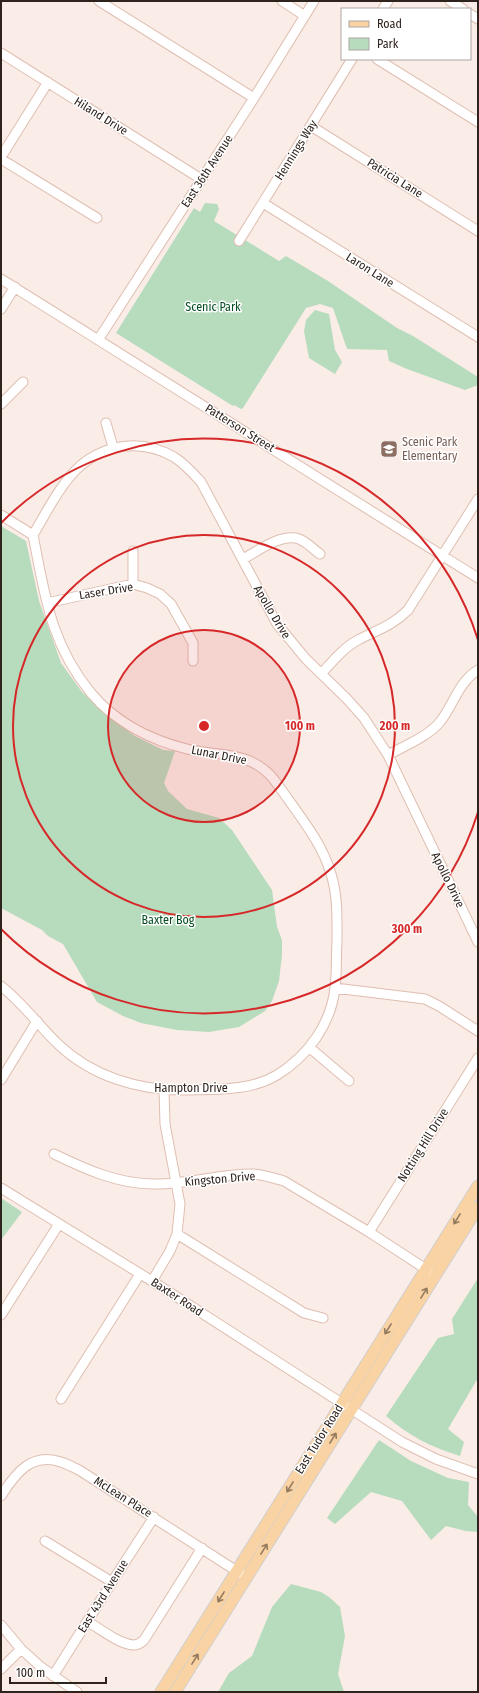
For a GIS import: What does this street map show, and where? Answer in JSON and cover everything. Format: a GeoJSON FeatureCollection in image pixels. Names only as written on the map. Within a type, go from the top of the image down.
{"type":"FeatureCollection","features":[{"type":"Feature","properties":{"kind":"main road","name":"East Tudor Road"},"geometry":{"type":"LineString","coordinates":[[175,1692],[351,1410],[478,1186]]}},
{"type":"Feature","properties":{"kind":"main road","name":"East Tudor Road"},"geometry":{"type":"LineString","coordinates":[[161,1692],[342,1403],[430,1272],[478,1207]]}},
{"type":"Feature","properties":{"kind":"street"},"geometry":{"type":"LineString","coordinates":[[99,1],[254,98]]}},
{"type":"Feature","properties":{"kind":"street"},"geometry":{"type":"LineString","coordinates":[[282,1],[305,16]]}},
{"type":"Feature","properties":{"kind":"street","name":"East 36th Avenue"},"geometry":{"type":"LineString","coordinates":[[98,340],[254,98],[314,1]]}},
{"type":"Feature","properties":{"kind":"street"},"geometry":{"type":"LineString","coordinates":[[450,1],[461,8]]}},
{"type":"Feature","properties":{"kind":"street","name":"Hiland Drive"},"geometry":{"type":"LineString","coordinates":[[1,53],[201,179]]}},
{"type":"Feature","properties":{"kind":"street","name":"Hennings Way"},"geometry":{"type":"LineString","coordinates":[[239,241],[312,126],[351,60]]}},
{"type":"Feature","properties":{"kind":"street"},"geometry":{"type":"LineString","coordinates":[[379,60],[478,122]]}},
{"type":"Feature","properties":{"kind":"street"},"geometry":{"type":"LineString","coordinates":[[48,82],[1,158],[97,218]]}},
{"type":"Feature","properties":{"kind":"street","name":"Patricia Lane"},"geometry":{"type":"LineString","coordinates":[[312,126],[478,231]]}},
{"type":"Feature","properties":{"kind":"street","name":"Laron Lane"},"geometry":{"type":"LineString","coordinates":[[263,203],[478,337]]}},
{"type":"Feature","properties":{"kind":"street","name":"Patterson Street"},"geometry":{"type":"LineString","coordinates":[[1,279],[478,578]]}},
{"type":"Feature","properties":{"kind":"street"},"geometry":{"type":"LineString","coordinates":[[1,309],[14,287]]}},
{"type":"Feature","properties":{"kind":"street"},"geometry":{"type":"LineString","coordinates":[[1,404],[23,382]]}},
{"type":"Feature","properties":{"kind":"street"},"geometry":{"type":"LineString","coordinates":[[106,423],[114,447]]}},
{"type":"Feature","properties":{"kind":"street","name":"Apollo Drive"},"geometry":{"type":"LineString","coordinates":[[33,535],[70,477],[80,466],[97,455],[114,447],[131,446],[162,451],[176,458],[190,470],[201,482],[277,624],[291,643],[364,718],[388,755],[478,942]]}},
{"type":"Feature","properties":{"kind":"street"},"geometry":{"type":"LineString","coordinates":[[321,674],[344,650],[357,641],[381,630],[399,619],[408,610],[478,499]]}},
{"type":"Feature","properties":{"kind":"street"},"geometry":{"type":"LineString","coordinates":[[1,514],[33,535]]}},
{"type":"Feature","properties":{"kind":"street","name":"Lunar Drive"},"geometry":{"type":"LineString","coordinates":[[33,535],[54,629],[64,653],[92,694],[109,711],[128,725],[152,737],[187,749],[244,758],[259,765],[270,775],[311,830],[320,847],[332,877],[337,915],[335,988],[330,1012],[322,1029],[310,1048]]}},
{"type":"Feature","properties":{"kind":"street"},"geometry":{"type":"LineString","coordinates":[[243,559],[278,541],[291,538],[299,539],[320,554]]}},
{"type":"Feature","properties":{"kind":"street"},"geometry":{"type":"LineString","coordinates":[[132,584],[133,551]]}},
{"type":"Feature","properties":{"kind":"street","name":"Laser Drive"},"geometry":{"type":"LineString","coordinates":[[47,602],[132,584],[147,588],[160,594],[171,604],[193,643],[193,660]]}},
{"type":"Feature","properties":{"kind":"street"},"geometry":{"type":"LineString","coordinates":[[388,755],[433,729],[441,721],[464,684],[474,672],[478,670]]}},
{"type":"Feature","properties":{"kind":"street","name":"Hampton Drive"},"geometry":{"type":"LineString","coordinates":[[1,986],[37,1021],[58,1045],[75,1058],[92,1069],[113,1079],[138,1086],[164,1090],[226,1089],[250,1086],[276,1076],[297,1061],[310,1048]]}},
{"type":"Feature","properties":{"kind":"street"},"geometry":{"type":"LineString","coordinates":[[335,988],[425,999],[439,1006],[478,1031]]}},
{"type":"Feature","properties":{"kind":"street"},"geometry":{"type":"LineString","coordinates":[[1,1080],[37,1021]]}},
{"type":"Feature","properties":{"kind":"street"},"geometry":{"type":"LineString","coordinates":[[310,1048],[349,1081]]}},
{"type":"Feature","properties":{"kind":"street","name":"Notting Hill Drive"},"geometry":{"type":"LineString","coordinates":[[369,1232],[478,1058]]}},
{"type":"Feature","properties":{"kind":"street"},"geometry":{"type":"LineString","coordinates":[[152,1281],[170,1251],[177,1234],[180,1204],[177,1183],[170,1158],[165,1124],[164,1090]]}},
{"type":"Feature","properties":{"kind":"street","name":"Kingston Drive"},"geometry":{"type":"LineString","coordinates":[[54,1154],[80,1167],[113,1178],[131,1182],[153,1184],[177,1183],[251,1174],[268,1176],[284,1181],[369,1232],[430,1272]]}},
{"type":"Feature","properties":{"kind":"street","name":"Baxter Road"},"geometry":{"type":"LineString","coordinates":[[1,1188],[152,1281],[351,1410],[424,1454],[478,1474]]}},
{"type":"Feature","properties":{"kind":"street"},"geometry":{"type":"LineString","coordinates":[[1,1315],[59,1224]]}},
{"type":"Feature","properties":{"kind":"street"},"geometry":{"type":"LineString","coordinates":[[177,1234],[304,1313],[323,1318]]}},
{"type":"Feature","properties":{"kind":"street"},"geometry":{"type":"LineString","coordinates":[[61,1399],[140,1274]]}},
{"type":"Feature","properties":{"kind":"street","name":"McLean Place"},"geometry":{"type":"LineString","coordinates":[[1,1496],[12,1477],[32,1463],[46,1460],[61,1461],[79,1470],[154,1517],[246,1577]]}},
{"type":"Feature","properties":{"kind":"street","name":"East 43rd Avenue"},"geometry":{"type":"LineString","coordinates":[[54,1676],[154,1517]]}},
{"type":"Feature","properties":{"kind":"street"},"geometry":{"type":"LineString","coordinates":[[45,1541],[112,1582]]}},
{"type":"Feature","properties":{"kind":"street"},"geometry":{"type":"LineString","coordinates":[[88,1622],[123,1642],[134,1645],[140,1643],[144,1640],[202,1548]]}},
{"type":"Feature","properties":{"kind":"street"},"geometry":{"type":"LineString","coordinates":[[1,1625],[21,1649],[54,1676],[77,1692]]}},
{"type":"Feature","properties":{"kind":"street"},"geometry":{"type":"LineString","coordinates":[[1,1669],[21,1649]]}},
{"type":"Feature","properties":{"kind":"green space","name":"Scenic Park"},"geometry":{"type":"Polygon","coordinates":[[[205,203],[217,204],[219,209],[214,221],[279,261],[286,256],[328,281],[397,328],[413,336],[478,377],[478,385],[465,390],[407,369],[389,361],[387,350],[347,349],[333,308],[320,304],[306,308],[241,409],[234,405],[233,406],[116,333],[194,208],[200,212],[205,203]]]}},
{"type":"Feature","properties":{"kind":"green space"},"geometry":{"type":"Polygon","coordinates":[[[315,310],[329,314],[335,350],[342,362],[335,374],[309,358],[304,331],[306,320],[315,310]]]}},
{"type":"Feature","properties":{"kind":"green space","name":"Baxter Bog"},"geometry":{"type":"Polygon","coordinates":[[[1,526],[26,541],[39,601],[61,663],[82,692],[113,720],[135,736],[163,750],[175,751],[164,783],[168,791],[187,809],[219,818],[232,830],[272,890],[277,927],[282,940],[279,981],[272,1001],[265,1011],[239,1027],[209,1032],[177,1030],[141,1023],[123,1016],[97,1002],[63,944],[48,936],[42,930],[1,908],[1,526]]]}},
{"type":"Feature","properties":{"kind":"green space"},"geometry":{"type":"Polygon","coordinates":[[[1,1198],[22,1212],[1,1240],[1,1198]]]}},
{"type":"Feature","properties":{"kind":"green space"},"geometry":{"type":"Polygon","coordinates":[[[478,1278],[478,1378],[448,1429],[464,1442],[460,1456],[439,1449],[421,1440],[386,1416],[438,1338],[454,1334],[452,1319],[478,1278]]]}},
{"type":"Feature","properties":{"kind":"green space"},"geometry":{"type":"Polygon","coordinates":[[[379,1440],[411,1461],[448,1478],[469,1482],[468,1505],[478,1517],[478,1532],[466,1531],[446,1526],[431,1540],[402,1501],[371,1492],[335,1524],[327,1518],[379,1440]]]}},
{"type":"Feature","properties":{"kind":"green space"},"geometry":{"type":"Polygon","coordinates":[[[291,1584],[321,1592],[340,1607],[345,1636],[338,1674],[344,1692],[218,1692],[229,1673],[252,1656],[272,1607],[291,1584]]]}},
{"type":"Feature","properties":{"kind":"place","name":"Scenic Park Elementary"},"geometry":{"type":"Point","coordinates":[389,449]}}]}
